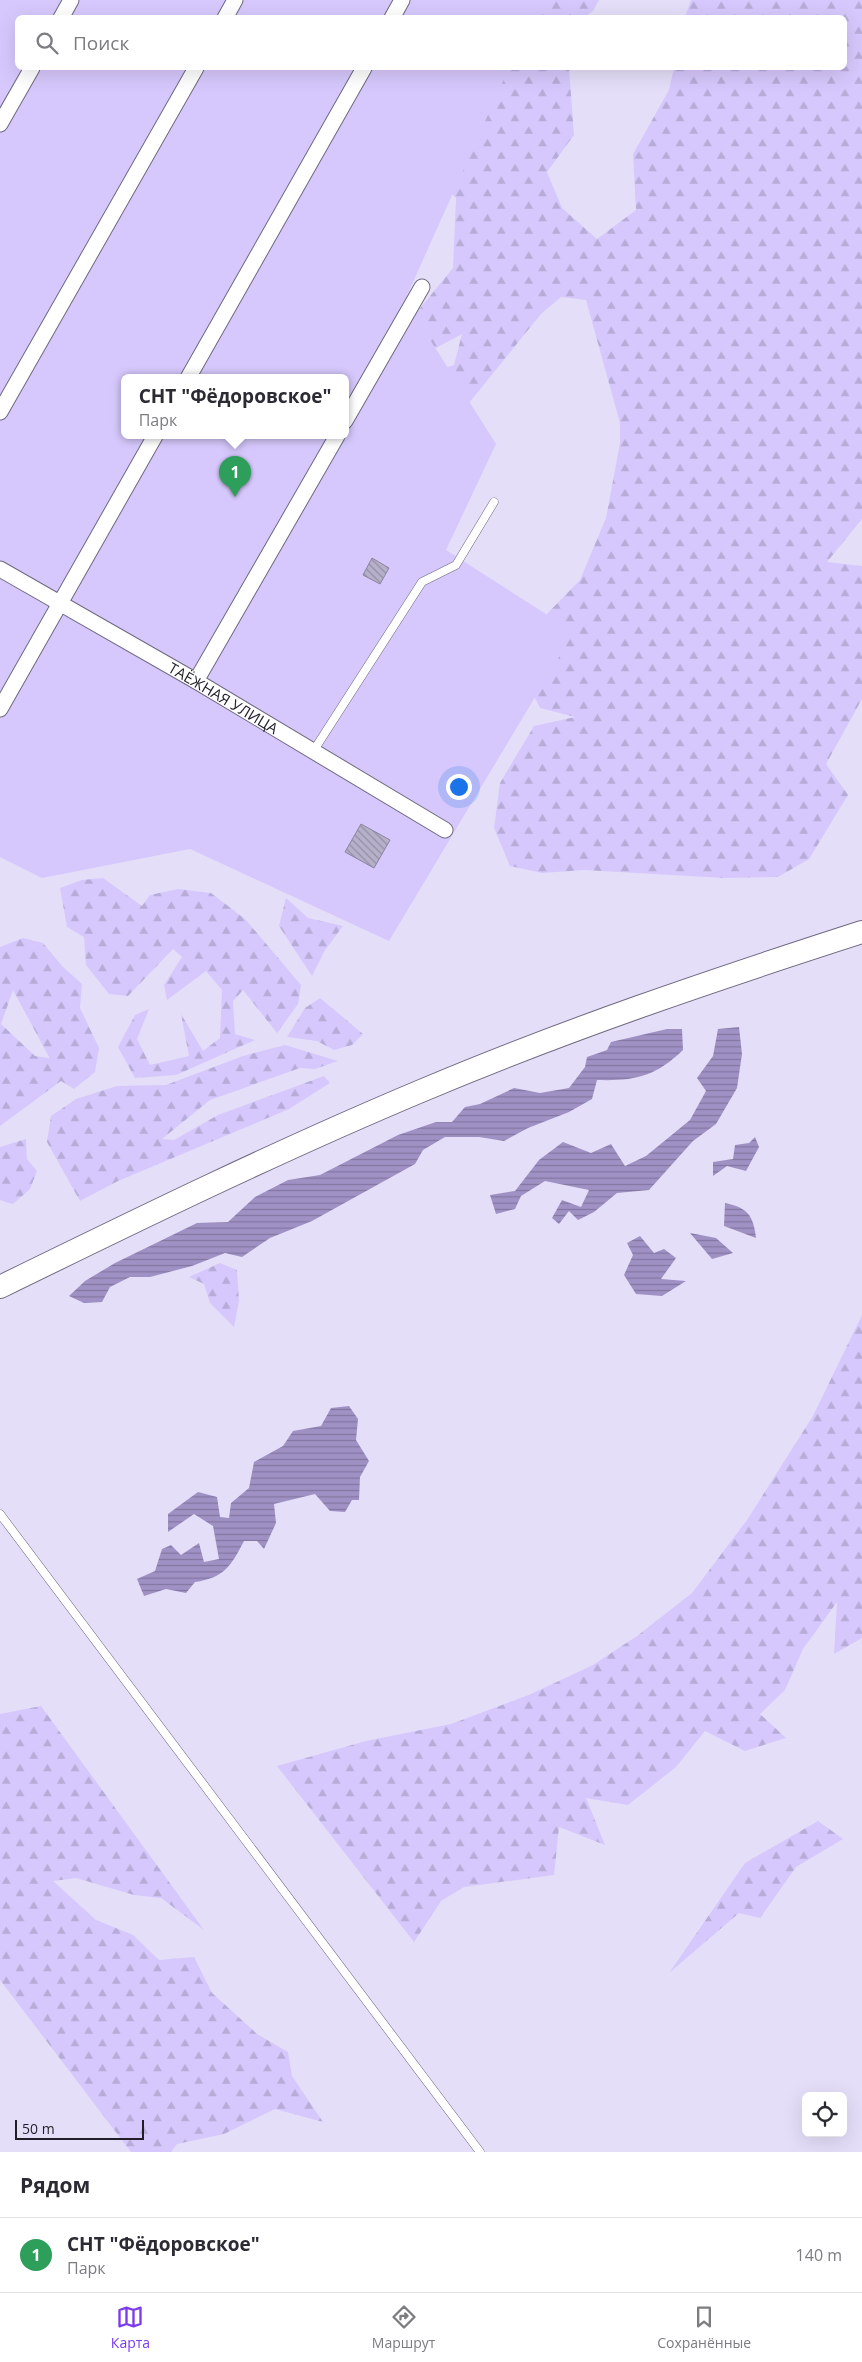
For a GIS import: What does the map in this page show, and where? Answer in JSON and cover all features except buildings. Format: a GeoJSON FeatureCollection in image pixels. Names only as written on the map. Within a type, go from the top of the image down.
{"type":"FeatureCollection","features":[{"type":"Feature","properties":{"kind":"main road"},"geometry":{"type":"LineString","coordinates":[[0,1287],[198,1191],[421,1091],[665,996],[862,932]]}},
{"type":"Feature","properties":{"kind":"street"},"geometry":{"type":"LineString","coordinates":[[63,15],[71,0]]}},
{"type":"Feature","properties":{"kind":"street"},"geometry":{"type":"LineString","coordinates":[[227,15],[235,0]]}},
{"type":"Feature","properties":{"kind":"street"},"geometry":{"type":"LineString","coordinates":[[394,15],[402,0]]}},
{"type":"Feature","properties":{"kind":"street"},"geometry":{"type":"LineString","coordinates":[[0,124],[31,70]]}},
{"type":"Feature","properties":{"kind":"street"},"geometry":{"type":"LineString","coordinates":[[0,412],[195,70]]}},
{"type":"Feature","properties":{"kind":"street"},"geometry":{"type":"LineString","coordinates":[[190,374],[363,70]]}},
{"type":"Feature","properties":{"kind":"street"},"geometry":{"type":"LineString","coordinates":[[349,414],[422,287]]}},
{"type":"Feature","properties":{"kind":"street"},"geometry":{"type":"LineString","coordinates":[[0,709],[153,439]]}},
{"type":"Feature","properties":{"kind":"street"},"geometry":{"type":"LineString","coordinates":[[196,681],[334,439]]}},
{"type":"Feature","properties":{"kind":"street","name":"ТАЁЖНАЯ УЛИЦА"},"geometry":{"type":"LineString","coordinates":[[0,569],[314,750],[445,830]]}},
{"type":"Feature","properties":{"kind":"lane"},"geometry":{"type":"LineString","coordinates":[[314,750],[422,582],[456,565],[494,502]]}},
{"type":"Feature","properties":{"kind":"lane"},"geometry":{"type":"LineString","coordinates":[[0,1514],[480,2152]]}},
{"type":"Feature","properties":{"kind":"green space"},"geometry":{"type":"Polygon","coordinates":[[[0,0],[539,0],[532,15],[15,15],[15,70],[508,70],[405,300],[496,444],[446,550],[574,632],[389,941],[190,849],[42,878],[0,857],[0,0]]]}},
{"type":"Feature","properties":{"kind":"green space"},"geometry":{"type":"Polygon","coordinates":[[[520,0],[599,0],[593,11],[587,15],[518,15],[520,0]]]}},
{"type":"Feature","properties":{"kind":"green space"},"geometry":{"type":"Polygon","coordinates":[[[691,0],[862,0],[862,519],[827,562],[862,566],[862,699],[826,764],[848,795],[809,859],[778,877],[724,878],[584,870],[542,873],[510,866],[494,828],[500,783],[534,726],[575,717],[540,708],[525,678],[538,623],[580,580],[606,518],[620,443],[620,423],[586,300],[561,297],[541,314],[465,408],[417,376],[454,365],[462,334],[434,349],[412,318],[453,268],[456,198],[436,178],[490,70],[569,70],[574,135],[547,172],[562,208],[597,239],[636,210],[633,154],[669,90],[674,70],[847,70],[847,15],[686,15],[691,0]]]}},
{"type":"Feature","properties":{"kind":"green space"},"geometry":{"type":"Polygon","coordinates":[[[103,878],[142,906],[150,895],[178,889],[211,893],[245,919],[301,985],[298,1004],[277,1033],[243,990],[233,1001],[235,1034],[255,1040],[176,1075],[135,1078],[118,1047],[135,1015],[149,1009],[137,1039],[150,1065],[189,1056],[181,1014],[203,1051],[220,1038],[222,990],[206,971],[167,1000],[164,985],[182,957],[173,949],[128,996],[109,994],[86,965],[84,937],[67,927],[60,888],[82,880],[103,878]]]}},
{"type":"Feature","properties":{"kind":"green space"},"geometry":{"type":"Polygon","coordinates":[[[286,898],[308,918],[343,926],[325,950],[312,976],[279,926],[286,898]]]}},
{"type":"Feature","properties":{"kind":"green space"},"geometry":{"type":"Polygon","coordinates":[[[23,938],[43,943],[62,966],[82,984],[80,1008],[99,1048],[95,1072],[74,1089],[61,1081],[0,1126],[0,947],[23,938]],[[13,990],[1,1024],[35,1056],[49,1057],[13,990]]]}},
{"type":"Feature","properties":{"kind":"green space"},"geometry":{"type":"Polygon","coordinates":[[[320,998],[363,1034],[352,1045],[334,1050],[317,1041],[287,1037],[305,1008],[320,998]]]}},
{"type":"Feature","properties":{"kind":"green space"},"geometry":{"type":"Polygon","coordinates":[[[285,1045],[338,1061],[315,1069],[300,1068],[210,1100],[162,1139],[174,1140],[218,1115],[324,1076],[330,1083],[289,1109],[118,1181],[80,1201],[47,1142],[51,1116],[76,1099],[117,1086],[166,1085],[243,1056],[285,1045]]]}},
{"type":"Feature","properties":{"kind":"green space"},"geometry":{"type":"Polygon","coordinates":[[[26,1139],[27,1159],[37,1171],[30,1189],[13,1204],[0,1200],[0,1147],[26,1139]]]}},
{"type":"Feature","properties":{"kind":"green space"},"geometry":{"type":"Polygon","coordinates":[[[220,1263],[237,1270],[239,1301],[234,1327],[210,1303],[204,1284],[189,1277],[220,1263]]]}},
{"type":"Feature","properties":{"kind":"green space"},"geometry":{"type":"Polygon","coordinates":[[[862,1315],[862,1638],[834,1654],[837,1602],[803,1649],[785,1690],[760,1714],[786,1738],[745,1751],[705,1731],[676,1767],[628,1805],[586,1798],[605,1845],[559,1827],[554,1875],[464,1887],[441,1901],[414,1942],[277,1766],[366,1741],[451,1724],[531,1694],[593,1665],[637,1636],[692,1593],[747,1520],[813,1416],[862,1315]]]}},
{"type":"Feature","properties":{"kind":"green space"},"geometry":{"type":"Polygon","coordinates":[[[41,1706],[204,1930],[161,1898],[134,1895],[76,1878],[53,1881],[96,1920],[133,1935],[159,1960],[194,1957],[212,1993],[257,2034],[288,2052],[292,2076],[323,2122],[275,2109],[224,2134],[177,2144],[171,2152],[131,2152],[0,1980],[0,1714],[41,1706]]]}},
{"type":"Feature","properties":{"kind":"green space"},"geometry":{"type":"Polygon","coordinates":[[[818,1821],[843,1839],[796,1867],[760,1918],[739,1913],[669,1973],[745,1863],[818,1821]]]}},
{"type":"Feature","properties":{"kind":"shaded area"},"geometry":{"type":"Polygon","coordinates":[[[739,1027],[742,1054],[737,1088],[716,1124],[693,1141],[649,1190],[617,1193],[594,1212],[578,1220],[569,1211],[559,1224],[552,1218],[562,1200],[581,1207],[589,1190],[545,1181],[521,1196],[515,1209],[496,1214],[490,1195],[515,1191],[539,1160],[563,1142],[591,1153],[611,1144],[625,1166],[646,1156],[690,1120],[706,1091],[697,1078],[713,1056],[718,1029],[739,1027]]]}},
{"type":"Feature","properties":{"kind":"shaded area"},"geometry":{"type":"Polygon","coordinates":[[[667,1029],[682,1029],[683,1050],[673,1059],[654,1072],[644,1076],[623,1080],[597,1080],[592,1099],[569,1112],[528,1128],[504,1141],[479,1137],[445,1137],[423,1150],[415,1164],[312,1221],[270,1238],[242,1257],[225,1253],[192,1266],[150,1277],[130,1277],[110,1287],[102,1302],[84,1303],[69,1296],[85,1281],[115,1263],[197,1223],[228,1222],[255,1197],[288,1180],[320,1175],[398,1135],[436,1122],[452,1122],[465,1107],[480,1104],[514,1088],[540,1093],[569,1088],[585,1067],[587,1057],[607,1050],[611,1042],[667,1029]]]}},
{"type":"Feature","properties":{"kind":"shaded area"},"geometry":{"type":"Polygon","coordinates":[[[755,1137],[759,1147],[746,1171],[727,1166],[713,1176],[713,1162],[733,1159],[735,1145],[749,1143],[755,1137]]]}},
{"type":"Feature","properties":{"kind":"shaded area"},"geometry":{"type":"Polygon","coordinates":[[[725,1203],[739,1207],[748,1214],[753,1224],[756,1238],[724,1226],[725,1203]]]}},
{"type":"Feature","properties":{"kind":"shaded area"},"geometry":{"type":"Polygon","coordinates":[[[690,1233],[716,1238],[733,1253],[712,1259],[690,1233]]]}},
{"type":"Feature","properties":{"kind":"shaded area"},"geometry":{"type":"Polygon","coordinates":[[[640,1236],[654,1253],[664,1249],[676,1258],[661,1279],[686,1281],[662,1296],[636,1294],[624,1275],[633,1255],[627,1243],[640,1236]]]}},
{"type":"Feature","properties":{"kind":"shaded area"},"geometry":{"type":"Polygon","coordinates":[[[349,1406],[358,1419],[356,1440],[369,1461],[360,1477],[359,1500],[352,1500],[345,1512],[330,1511],[315,1494],[274,1504],[276,1523],[264,1549],[257,1541],[244,1541],[226,1569],[213,1577],[195,1582],[186,1593],[166,1589],[144,1596],[137,1579],[155,1571],[162,1549],[171,1545],[181,1555],[199,1543],[204,1562],[219,1559],[213,1526],[194,1514],[168,1532],[168,1514],[198,1492],[217,1497],[220,1517],[229,1518],[231,1503],[249,1488],[254,1462],[283,1446],[293,1431],[321,1426],[331,1408],[349,1406]]]}},
{"type":"Feature","properties":{"kind":"place","name":"СНТ \"Фёдоровское\""},"geometry":{"type":"Point","coordinates":[235,497]}}]}
